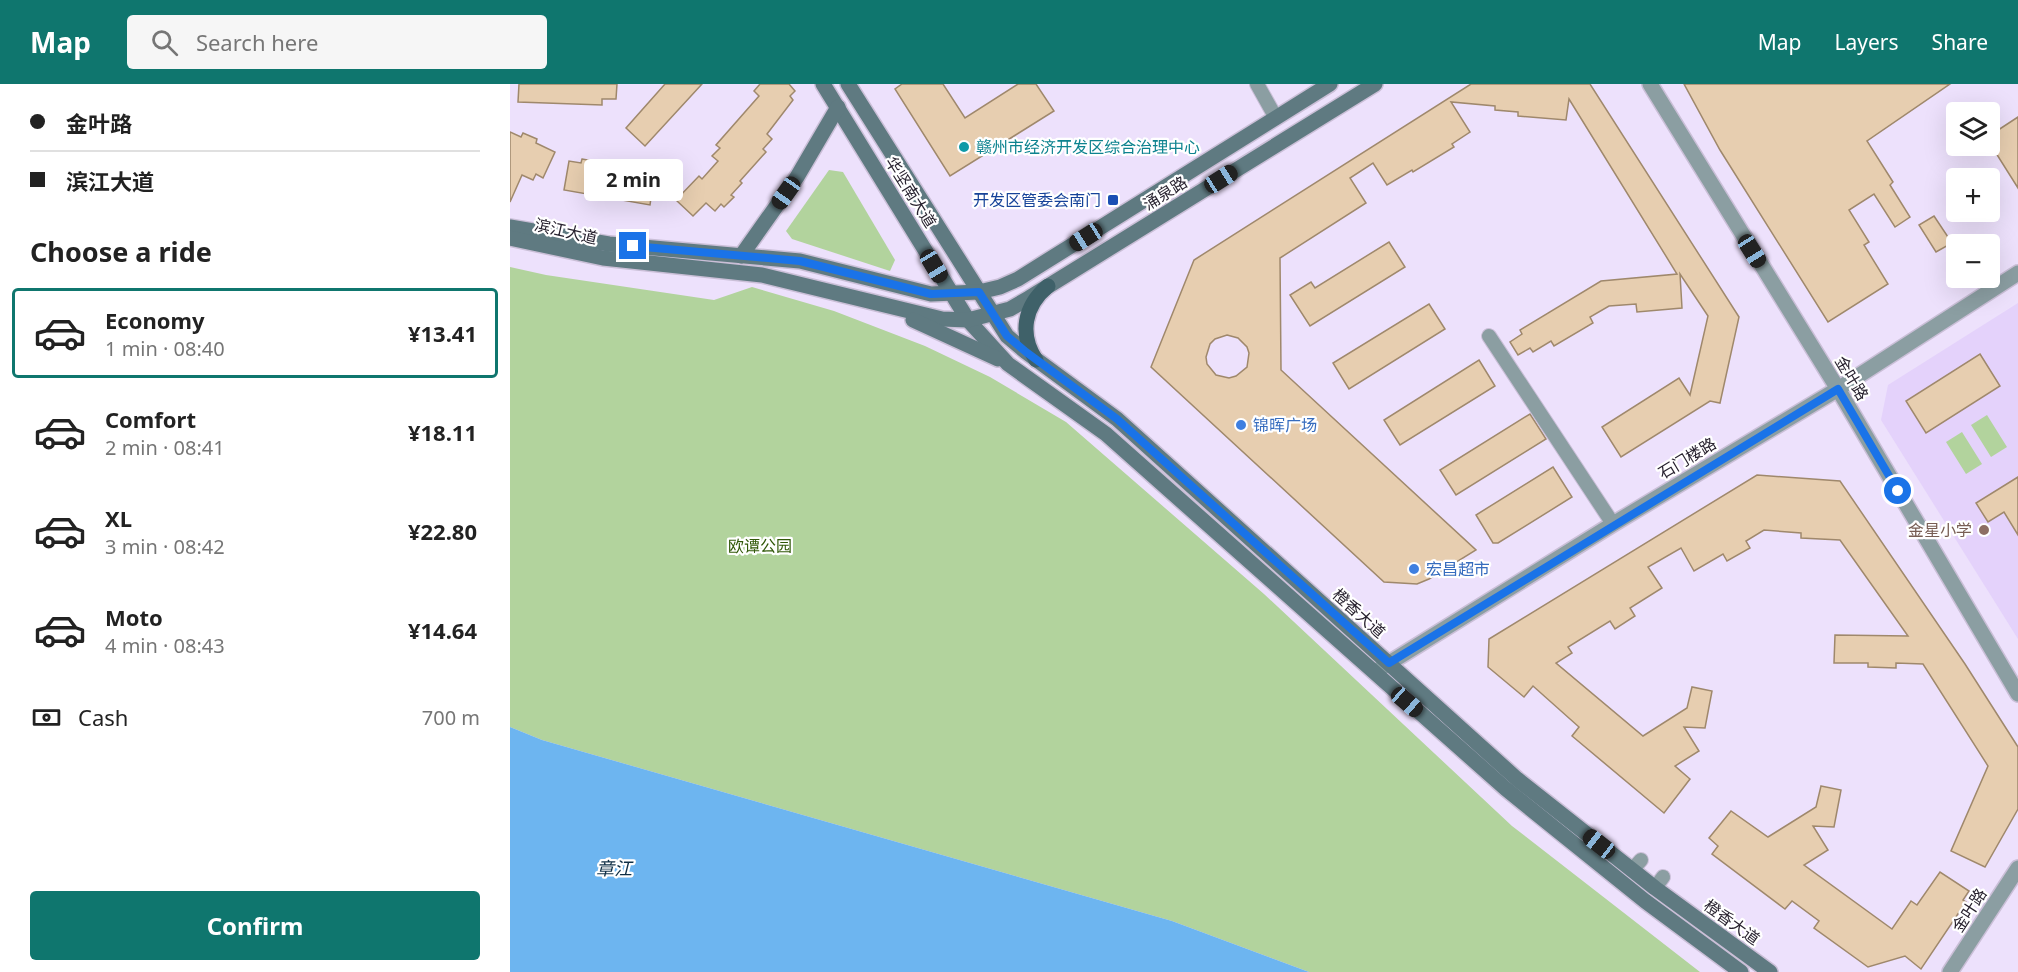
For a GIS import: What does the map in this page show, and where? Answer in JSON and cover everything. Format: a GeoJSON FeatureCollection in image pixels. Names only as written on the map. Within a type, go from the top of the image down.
{"type":"FeatureCollection","features":[{"type":"Feature","properties":{"kind":"main road","name":"华坚南大道"},"geometry":{"type":"LineString","coordinates":[[823,84],[968,320]]}},
{"type":"Feature","properties":{"kind":"main road","name":"华坚南大道"},"geometry":{"type":"LineString","coordinates":[[848,84],[992,314]]}},
{"type":"Feature","properties":{"kind":"main road","name":"涌泉路"},"geometry":{"type":"LineString","coordinates":[[968,320],[1010,309],[1375,84]]}},
{"type":"Feature","properties":{"kind":"main road","name":"涌泉路"},"geometry":{"type":"LineString","coordinates":[[951,293],[979,292],[1000,287],[1018,279],[1326,85]]}},
{"type":"Feature","properties":{"kind":"main road"},"geometry":{"type":"LineString","coordinates":[[741,256],[797,177],[838,107]]}},
{"type":"Feature","properties":{"kind":"main road","name":"滨江大道"},"geometry":{"type":"LineString","coordinates":[[510,226],[609,244],[800,261],[910,290],[931,294],[951,293]]}},
{"type":"Feature","properties":{"kind":"main road","name":"滨江大道"},"geometry":{"type":"LineString","coordinates":[[510,237],[603,258],[762,274],[942,319],[968,320]]}},
{"type":"Feature","properties":{"kind":"main road"},"geometry":{"type":"LineString","coordinates":[[1036,360],[1027,344],[1027,316],[1034,300],[1048,286]]}},
{"type":"Feature","properties":{"kind":"main road"},"geometry":{"type":"LineString","coordinates":[[852,297],[936,330],[1008,364]]}},
{"type":"Feature","properties":{"kind":"main road","name":"橙香大道"},"geometry":{"type":"LineString","coordinates":[[992,314],[1007,336],[1117,419],[1517,779],[1636,865],[1770,972]]}},
{"type":"Feature","properties":{"kind":"main road","name":"橙香大道"},"geometry":{"type":"LineString","coordinates":[[968,320],[1008,364],[1106,434],[1506,789],[1645,902],[1741,972]]}},
{"type":"Feature","properties":{"kind":"street"},"geometry":{"type":"LineString","coordinates":[[1257,84],[1276,118]]}},
{"type":"Feature","properties":{"kind":"street","name":"金叶路"},"geometry":{"type":"LineString","coordinates":[[1650,84],[1838,389],[2018,694]]}},
{"type":"Feature","properties":{"kind":"street","name":"石门楼路"},"geometry":{"type":"LineString","coordinates":[[1374,672],[1613,524],[1838,389],[2018,273]]}},
{"type":"Feature","properties":{"kind":"street"},"geometry":{"type":"LineString","coordinates":[[1489,336],[1613,524]]}},
{"type":"Feature","properties":{"kind":"street","name":"金叶路"},"geometry":{"type":"LineString","coordinates":[[1950,972],[2018,868]]}},
{"type":"Feature","properties":{"kind":"shaded area","name":"金星小学"},"geometry":{"type":"Polygon","coordinates":[[[2018,303],[2018,639],[1881,420],[1888,385],[2018,303]]]}},
{"type":"Feature","properties":{"kind":"green space"},"geometry":{"type":"Polygon","coordinates":[[[829,170],[843,172],[895,260],[890,271],[792,239],[786,231],[829,170]]]}},
{"type":"Feature","properties":{"kind":"green space","name":"欧谭公园"},"geometry":{"type":"Polygon","coordinates":[[[510,267],[546,275],[714,300],[752,287],[834,311],[925,346],[990,377],[1066,422],[1264,594],[1512,826],[1700,972],[1309,972],[1172,921],[542,740],[510,727],[510,267]]]}},
{"type":"Feature","properties":{"kind":"green space"},"geometry":{"type":"Polygon","coordinates":[[[1987,415],[2007,447],[1991,457],[1971,425],[1987,415]]]}},
{"type":"Feature","properties":{"kind":"green space"},"geometry":{"type":"Polygon","coordinates":[[[1962,432],[1982,464],[1966,474],[1946,442],[1962,432]]]}},
{"type":"Feature","properties":{"kind":"water","name":"章江"},"geometry":{"type":"Polygon","coordinates":[[[510,727],[542,740],[1172,921],[1309,972],[510,972],[510,727]]]}},
{"type":"Feature","properties":{"kind":"building"},"geometry":{"type":"Polygon","coordinates":[[[519,84],[617,84],[616,99],[602,99],[602,105],[518,102],[519,84]]]}},
{"type":"Feature","properties":{"kind":"building"},"geometry":{"type":"Polygon","coordinates":[[[665,84],[702,84],[645,146],[626,128],[665,84]]]}},
{"type":"Feature","properties":{"kind":"building"},"geometry":{"type":"Polygon","coordinates":[[[760,84],[789,84],[795,91],[790,96],[793,100],[767,134],[772,139],[763,149],[766,152],[740,181],[742,183],[731,195],[734,197],[724,207],[721,204],[715,211],[706,203],[693,216],[676,200],[699,176],[702,179],[718,161],[712,156],[720,148],[716,145],[759,96],[754,91],[760,84]]]}},
{"type":"Feature","properties":{"kind":"building","name":"赣州市经济开发区综合治理中心"},"geometry":{"type":"Polygon","coordinates":[[[902,84],[943,84],[965,118],[1018,84],[1036,84],[1054,111],[950,176],[895,89],[902,84]]]}},
{"type":"Feature","properties":{"kind":"building"},"geometry":{"type":"Polygon","coordinates":[[[1471,84],[1590,84],[1739,317],[1720,403],[1710,401],[1621,457],[1602,427],[1679,378],[1690,395],[1708,316],[1680,274],[1682,308],[1637,312],[1636,304],[1609,306],[1590,317],[1593,323],[1554,346],[1551,341],[1533,352],[1530,348],[1518,355],[1510,342],[1522,334],[1520,330],[1601,281],[1677,274],[1569,99],[1566,120],[1518,116],[1518,112],[1495,110],[1495,106],[1451,102],[1470,132],[1452,144],[1454,147],[1387,185],[1373,163],[1350,178],[1366,203],[1280,258],[1281,370],[1476,550],[1417,584],[1384,582],[1151,367],[1194,260],[1471,84]],[[1227,335],[1215,339],[1210,344],[1206,357],[1207,364],[1216,375],[1229,378],[1236,376],[1247,367],[1249,353],[1247,347],[1238,338],[1227,335]]]}},
{"type":"Feature","properties":{"kind":"building"},"geometry":{"type":"Polygon","coordinates":[[[1684,84],[1950,84],[1867,141],[1893,182],[1890,185],[1910,217],[1895,227],[1874,194],[1849,210],[1869,242],[1864,245],[1888,284],[1828,322],[1720,150],[1684,84]]]}},
{"type":"Feature","properties":{"kind":"building"},"geometry":{"type":"Polygon","coordinates":[[[2018,117],[2018,188],[1998,156],[2000,156],[2000,129],[2018,117]]]}},
{"type":"Feature","properties":{"kind":"building"},"geometry":{"type":"Polygon","coordinates":[[[510,132],[521,137],[523,133],[537,139],[536,143],[555,152],[543,178],[536,174],[533,180],[522,175],[510,202],[510,132]]]}},
{"type":"Feature","properties":{"kind":"building"},"geometry":{"type":"Polygon","coordinates":[[[582,159],[665,174],[661,200],[651,198],[650,205],[564,190],[569,161],[581,163],[582,159]]]}},
{"type":"Feature","properties":{"kind":"building"},"geometry":{"type":"Polygon","coordinates":[[[1934,216],[1946,234],[1946,246],[1936,252],[1919,225],[1934,216]]]}},
{"type":"Feature","properties":{"kind":"building"},"geometry":{"type":"Polygon","coordinates":[[[1389,242],[1405,267],[1310,326],[1290,295],[1311,282],[1315,288],[1389,242]]]}},
{"type":"Feature","properties":{"kind":"building"},"geometry":{"type":"Polygon","coordinates":[[[1429,304],[1445,329],[1349,389],[1333,363],[1429,304]]]}},
{"type":"Feature","properties":{"kind":"building"},"geometry":{"type":"Polygon","coordinates":[[[1980,354],[2000,386],[1926,433],[1906,401],[1980,354]]]}},
{"type":"Feature","properties":{"kind":"building"},"geometry":{"type":"Polygon","coordinates":[[[1479,360],[1495,386],[1400,445],[1384,420],[1479,360]]]}},
{"type":"Feature","properties":{"kind":"building"},"geometry":{"type":"Polygon","coordinates":[[[1530,414],[1546,439],[1456,495],[1440,470],[1530,414]]]}},
{"type":"Feature","properties":{"kind":"building"},"geometry":{"type":"Polygon","coordinates":[[[1553,467],[1572,497],[1498,543],[1493,543],[1476,515],[1553,467]]]}},
{"type":"Feature","properties":{"kind":"building"},"geometry":{"type":"Polygon","coordinates":[[[1757,475],[1840,481],[1965,664],[2018,747],[2018,809],[1985,867],[1951,851],[1988,766],[1923,664],[1896,663],[1896,668],[1868,667],[1868,663],[1834,663],[1835,635],[1908,636],[1840,540],[1801,538],[1801,533],[1764,530],[1746,541],[1750,548],[1727,561],[1723,554],[1694,571],[1681,548],[1648,567],[1662,588],[1630,608],[1635,616],[1615,629],[1610,621],[1568,647],[1572,653],[1556,663],[1643,736],[1687,708],[1692,687],[1712,691],[1705,728],[1684,727],[1699,751],[1675,766],[1690,779],[1664,813],[1572,736],[1579,727],[1533,686],[1524,697],[1488,667],[1489,639],[1757,475]]]}},
{"type":"Feature","properties":{"kind":"building"},"geometry":{"type":"Polygon","coordinates":[[[2018,477],[2018,535],[2004,512],[1988,522],[1976,503],[2018,477]]]}},
{"type":"Feature","properties":{"kind":"building"},"geometry":{"type":"Polygon","coordinates":[[[1821,786],[1841,790],[1834,827],[1813,826],[1828,850],[1804,865],[1892,929],[1911,901],[1917,905],[1940,872],[1969,891],[1963,900],[1966,902],[1921,969],[1905,956],[1868,967],[1814,928],[1819,921],[1792,901],[1785,909],[1712,854],[1718,846],[1709,838],[1731,811],[1768,837],[1816,807],[1821,786]]]}},
{"type":"Feature","properties":{"kind":"place","name":"赣州市经济开发区综合治理中心"},"geometry":{"type":"Point","coordinates":[964,147]}},
{"type":"Feature","properties":{"kind":"place","name":"开发区管委会南门"},"geometry":{"type":"Point","coordinates":[1113,200]}},
{"type":"Feature","properties":{"kind":"place","name":"锦晖广场"},"geometry":{"type":"Point","coordinates":[1241,425]}},
{"type":"Feature","properties":{"kind":"place","name":"金星小学"},"geometry":{"type":"Point","coordinates":[1984,530]}},
{"type":"Feature","properties":{"kind":"place","name":"宏昌超市"},"geometry":{"type":"Point","coordinates":[1414,569]}},
{"type":"Feature","properties":{"kind":"route"},"geometry":{"type":"LineString","coordinates":[[633,246],[800,261],[931,294],[979,292],[1007,336],[1117,419],[1389,663],[1613,524],[1838,389],[1898,491]]}}]}
